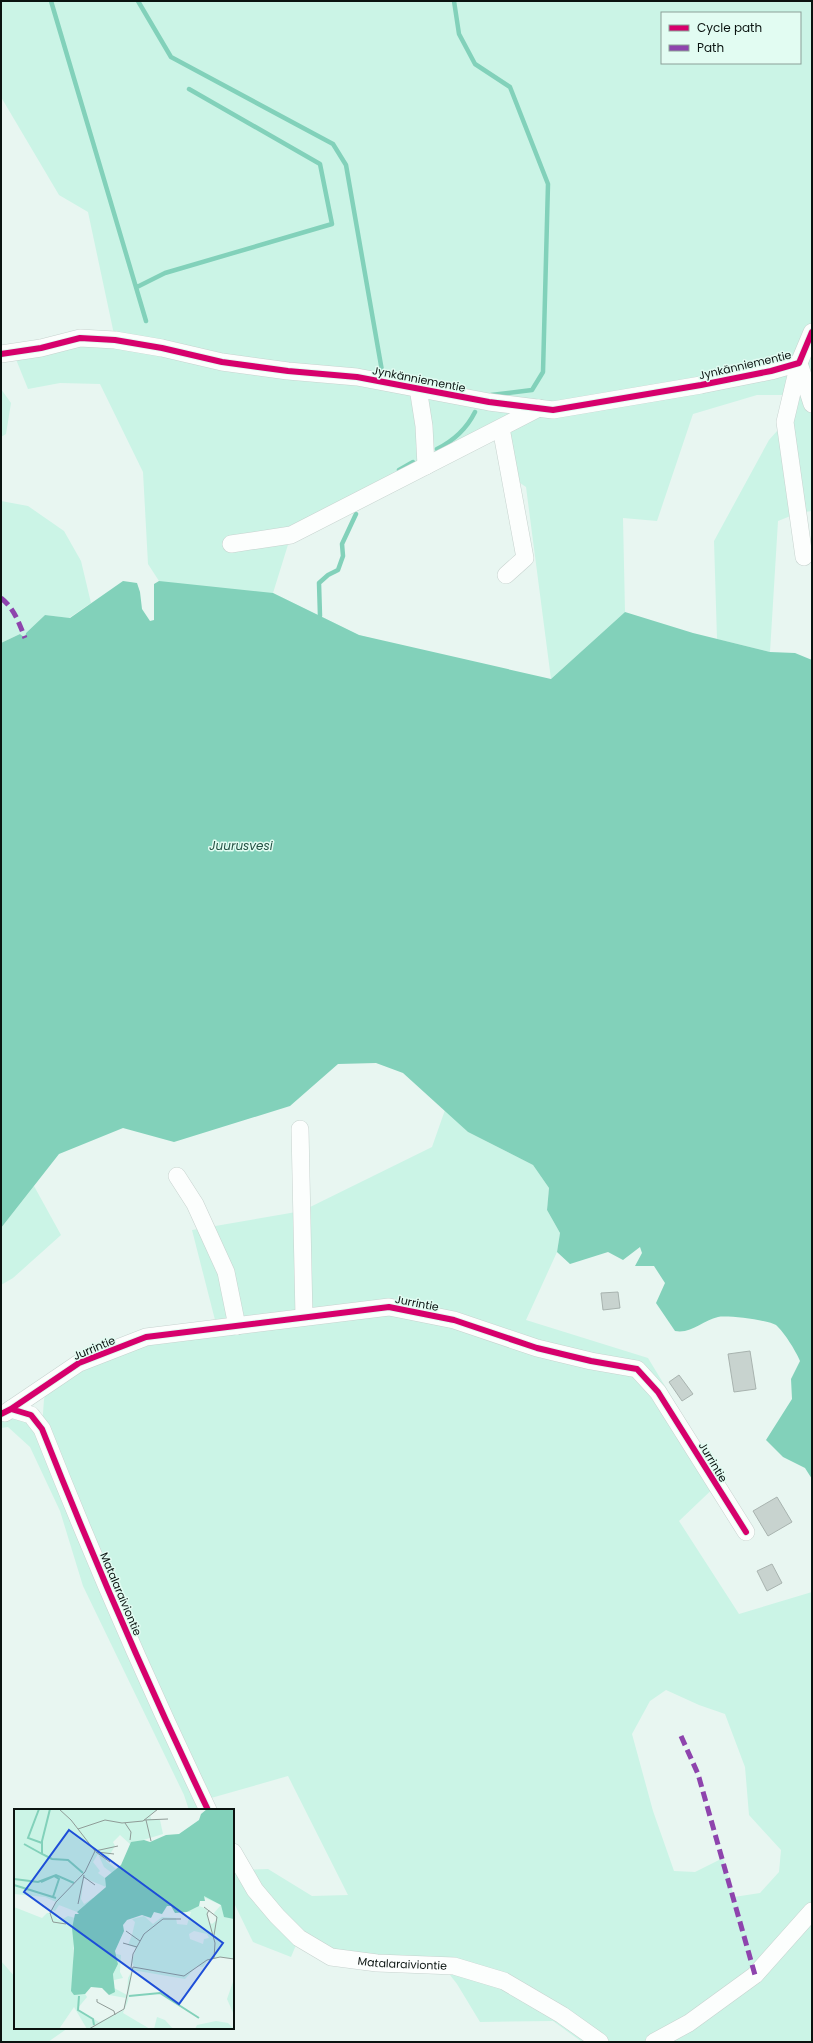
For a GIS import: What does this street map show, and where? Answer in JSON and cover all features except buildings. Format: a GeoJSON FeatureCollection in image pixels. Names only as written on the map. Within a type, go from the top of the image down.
{"type":"FeatureCollection","features":[{"type":"Feature","properties":{"kind":"street","name":"Jynkänniementie"},"geometry":{"type":"LineString","coordinates":[[1,354],[41,348],[80,338],[115,340],[162,348],[222,362],[288,371],[357,377],[489,402],[553,410],[701,385],[771,371],[805,367],[812,332]]}},
{"type":"Feature","properties":{"kind":"street"},"geometry":{"type":"LineString","coordinates":[[805,367],[812,404]]}},
{"type":"Feature","properties":{"kind":"street"},"geometry":{"type":"LineString","coordinates":[[804,557],[785,422],[805,367]]}},
{"type":"Feature","properties":{"kind":"street"},"geometry":{"type":"LineString","coordinates":[[418,388],[424,426],[426,466]]}},
{"type":"Feature","properties":{"kind":"street"},"geometry":{"type":"LineString","coordinates":[[231,544],[291,534],[539,408]]}},
{"type":"Feature","properties":{"kind":"street"},"geometry":{"type":"LineString","coordinates":[[501,428],[525,558],[506,575]]}},
{"type":"Feature","properties":{"kind":"street"},"geometry":{"type":"LineString","coordinates":[[300,1129],[304,1317]]}},
{"type":"Feature","properties":{"kind":"street"},"geometry":{"type":"LineString","coordinates":[[177,1176],[195,1204],[226,1272],[237,1326]]}},
{"type":"Feature","properties":{"kind":"street","name":"Jurrintie"},"geometry":{"type":"LineString","coordinates":[[6,1412],[79,1363],[146,1337],[389,1307],[454,1320],[538,1348],[637,1370],[658,1392],[746,1532]]}},
{"type":"Feature","properties":{"kind":"street","name":"Matalaraiviontie"},"geometry":{"type":"LineString","coordinates":[[6,1412],[31,1414],[42,1429],[116,1608],[162,1714],[208,1809]]}},
{"type":"Feature","properties":{"kind":"street","name":"Matalaraiviontie"},"geometry":{"type":"LineString","coordinates":[[234,1854],[255,1890],[277,1916],[299,1938],[331,1957],[377,1963],[454,1966],[504,1981],[562,2015],[600,2042]]}},
{"type":"Feature","properties":{"kind":"street"},"geometry":{"type":"LineString","coordinates":[[654,2042],[689,2023],[755,1975],[811,1914]]}},
{"type":"Feature","properties":{"kind":"shaded area"},"geometry":{"type":"Polygon","coordinates":[[[1,1],[812,1],[812,511],[798,513],[778,521],[770,652],[717,639],[714,541],[769,440],[785,422],[791,395],[757,395],[693,414],[657,521],[623,518],[625,612],[551,679],[526,487],[510,476],[501,428],[291,535],[273,593],[359,635],[381,641],[371,669],[159,581],[148,564],[143,472],[100,384],[60,383],[28,389],[13,352],[115,339],[88,212],[59,195],[1,97],[1,1]]]}},
{"type":"Feature","properties":{"kind":"shaded area"},"geometry":{"type":"Polygon","coordinates":[[[1,389],[11,403],[6,434],[1,437],[1,389]]]}},
{"type":"Feature","properties":{"kind":"shaded area"},"geometry":{"type":"Polygon","coordinates":[[[1,501],[28,506],[64,531],[81,561],[91,603],[69,618],[45,615],[26,633],[25,638],[20,634],[1,643],[1,501]]]}},
{"type":"Feature","properties":{"kind":"shaded area"},"geometry":{"type":"Polygon","coordinates":[[[445,1110],[468,1132],[533,1165],[549,1188],[547,1210],[560,1233],[557,1252],[526,1320],[648,1358],[722,1480],[679,1521],[739,1614],[812,1592],[812,2042],[582,2042],[553,2021],[480,2022],[457,1984],[443,1966],[377,1963],[299,1938],[291,1957],[253,1942],[234,1903],[234,1854],[244,1870],[268,1869],[312,1896],[348,1895],[288,1776],[204,1800],[208,1809],[189,1809],[184,1795],[83,1586],[60,1511],[30,1447],[8,1427],[1,1428],[1,1409],[42,1428],[44,1399],[50,1383],[79,1363],[215,1320],[192,1230],[302,1211],[432,1147],[445,1110]],[[666,1690],[650,1701],[632,1734],[653,1811],[674,1871],[695,1872],[723,1858],[734,1897],[760,1893],[779,1872],[781,1850],[749,1815],[745,1767],[725,1714],[699,1705],[666,1690]]]}},
{"type":"Feature","properties":{"kind":"shaded area"},"geometry":{"type":"Polygon","coordinates":[[[34,1186],[61,1235],[13,1278],[1,1285],[1,1228],[34,1186]]]}},
{"type":"Feature","properties":{"kind":"shaded area"},"geometry":{"type":"Polygon","coordinates":[[[1,1961],[14,1976],[14,2029],[67,2029],[48,2042],[1,2042],[1,1961]]]}},
{"type":"Feature","properties":{"kind":"water","name":"Juurusvesi"},"geometry":{"type":"Polygon","coordinates":[[[123,581],[137,583],[140,592],[142,609],[150,621],[154,620],[154,584],[159,581],[273,593],[359,635],[551,679],[625,612],[693,633],[770,652],[795,653],[812,660],[812,1479],[805,1468],[783,1457],[766,1440],[792,1399],[791,1379],[800,1361],[790,1342],[776,1325],[738,1317],[718,1317],[692,1329],[675,1331],[656,1303],[665,1283],[654,1266],[635,1266],[642,1253],[640,1247],[623,1260],[608,1252],[570,1264],[557,1252],[560,1233],[547,1210],[549,1188],[533,1165],[468,1132],[403,1073],[376,1063],[338,1064],[290,1106],[174,1142],[123,1128],[59,1154],[1,1228],[1,643],[20,634],[25,638],[26,633],[45,615],[70,618],[123,581]]]}},
{"type":"Feature","properties":{"kind":"waterway"},"geometry":{"type":"LineString","coordinates":[[51,1],[146,321]]}},
{"type":"Feature","properties":{"kind":"waterway"},"geometry":{"type":"LineString","coordinates":[[138,1],[171,57],[333,144],[346,165],[382,371],[452,387]]}},
{"type":"Feature","properties":{"kind":"waterway"},"geometry":{"type":"LineString","coordinates":[[454,1],[459,34],[475,64],[510,87],[548,184],[543,372],[532,390],[491,395]]}},
{"type":"Feature","properties":{"kind":"waterway"},"geometry":{"type":"LineString","coordinates":[[137,287],[165,273],[332,224],[320,164],[189,89]]}},
{"type":"Feature","properties":{"kind":"waterway"},"geometry":{"type":"LineString","coordinates":[[437,449],[459,434],[475,412]]}},
{"type":"Feature","properties":{"kind":"waterway"},"geometry":{"type":"LineString","coordinates":[[399,470],[413,462]]}},
{"type":"Feature","properties":{"kind":"waterway"},"geometry":{"type":"LineString","coordinates":[[320,616],[319,583],[328,575],[338,570],[343,556],[342,544],[356,514]]}},
{"type":"Feature","properties":{"kind":"marked path"},"geometry":{"type":"LineString","coordinates":[[1,598],[13,611],[25,638]]}},
{"type":"Feature","properties":{"kind":"marked path"},"geometry":{"type":"LineString","coordinates":[[681,1736],[698,1774],[755,1975]]}},
{"type":"Feature","properties":{"kind":"cycle path"},"geometry":{"type":"LineString","coordinates":[[1,354],[41,348],[80,338],[115,340],[162,348],[222,362],[288,371],[357,377],[489,402],[553,410],[701,385],[771,371],[799,363],[812,332]]}},
{"type":"Feature","properties":{"kind":"cycle path"},"geometry":{"type":"LineString","coordinates":[[11,1409],[79,1363],[146,1337],[389,1307],[454,1320],[537,1348],[591,1361],[637,1369],[658,1392],[746,1532]]}},
{"type":"Feature","properties":{"kind":"cycle path"},"geometry":{"type":"LineString","coordinates":[[1,1414],[11,1409],[31,1415],[42,1429],[122,1621],[208,1809]]}}]}
